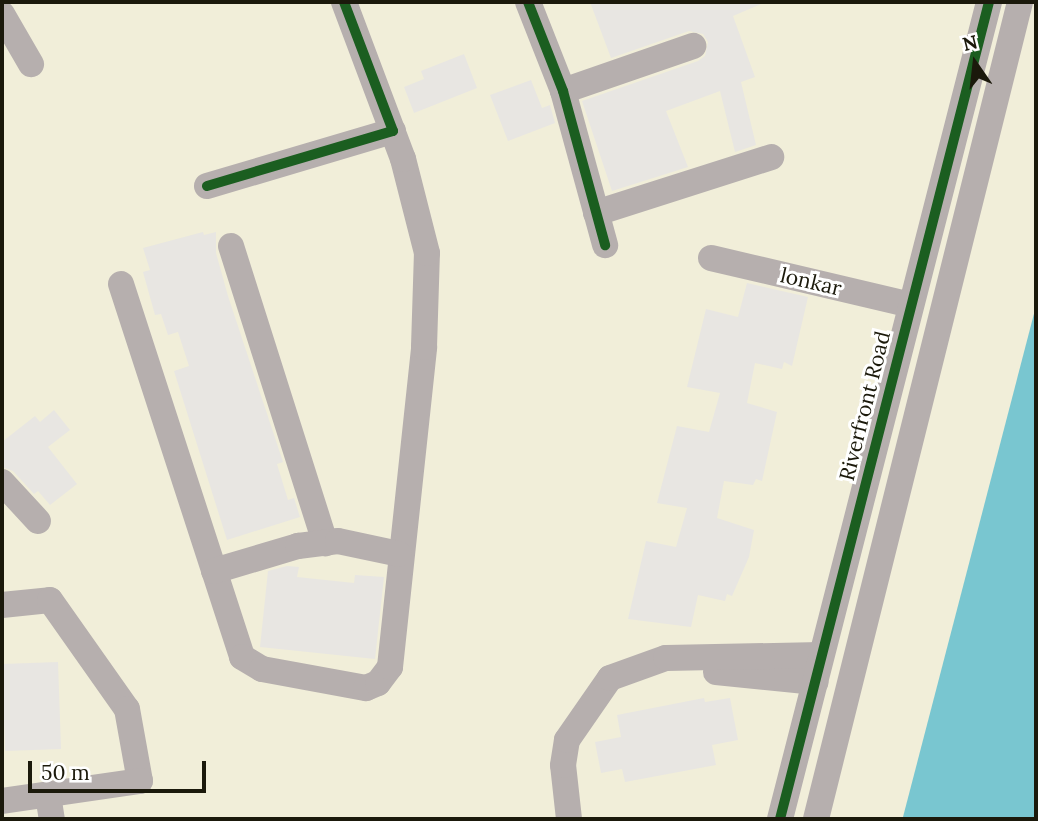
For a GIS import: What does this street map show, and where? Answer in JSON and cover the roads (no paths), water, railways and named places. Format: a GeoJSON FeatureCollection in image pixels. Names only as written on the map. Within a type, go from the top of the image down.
{"type":"FeatureCollection","features":[{"type":"Feature","properties":{"kind":"street"},"geometry":{"type":"LineString","coordinates":[[121,284],[242,657],[250,664],[366,688],[378,684],[390,667],[399,554],[424,347],[427,253],[416,199],[344,2]]}},
{"type":"Feature","properties":{"kind":"street"},"geometry":{"type":"LineString","coordinates":[[528,2],[563,91],[605,245]]}},
{"type":"Feature","properties":{"kind":"street","name":"Riverfront Road"},"geometry":{"type":"LineString","coordinates":[[780,819],[989,2]]}},
{"type":"Feature","properties":{"kind":"street"},"geometry":{"type":"LineString","coordinates":[[816,819],[1020,2]]}},
{"type":"Feature","properties":{"kind":"street"},"geometry":{"type":"LineString","coordinates":[[2,14],[31,64]]}},
{"type":"Feature","properties":{"kind":"street"},"geometry":{"type":"LineString","coordinates":[[563,91],[693,46]]}},
{"type":"Feature","properties":{"kind":"street"},"geometry":{"type":"LineString","coordinates":[[207,186],[393,131]]}},
{"type":"Feature","properties":{"kind":"street"},"geometry":{"type":"LineString","coordinates":[[596,213],[771,157]]}},
{"type":"Feature","properties":{"kind":"street"},"geometry":{"type":"LineString","coordinates":[[230,246],[325,543]]}},
{"type":"Feature","properties":{"kind":"street","name":"lonkar"},"geometry":{"type":"LineString","coordinates":[[711,258],[911,305]]}},
{"type":"Feature","properties":{"kind":"street"},"geometry":{"type":"LineString","coordinates":[[2,482],[38,521]]}},
{"type":"Feature","properties":{"kind":"street"},"geometry":{"type":"LineString","coordinates":[[214,572],[298,546],[338,541],[399,554]]}},
{"type":"Feature","properties":{"kind":"street"},"geometry":{"type":"LineString","coordinates":[[2,605],[50,600],[127,709],[140,781],[50,807],[13,806]]}},
{"type":"Feature","properties":{"kind":"street"},"geometry":{"type":"LineString","coordinates":[[569,819],[563,765],[567,740],[611,678],[666,659],[821,655]]}},
{"type":"Feature","properties":{"kind":"street"},"geometry":{"type":"LineString","coordinates":[[682,669],[815,682]]}},
{"type":"Feature","properties":{"kind":"water"},"geometry":{"type":"Polygon","coordinates":[[[1036,306],[1036,819],[903,819],[903,817],[1036,306]]]}}]}
